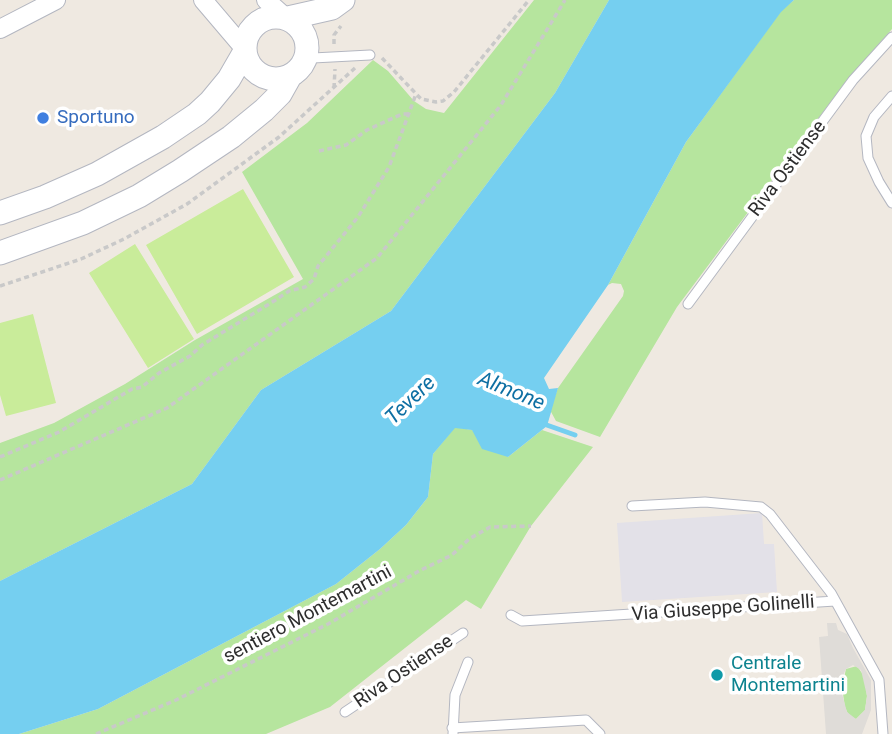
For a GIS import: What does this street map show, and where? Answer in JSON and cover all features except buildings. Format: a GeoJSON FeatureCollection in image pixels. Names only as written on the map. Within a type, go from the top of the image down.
{"type":"FeatureCollection","features":[{"type":"Feature","properties":{"kind":"street"},"geometry":{"type":"LineString","coordinates":[[0,28],[56,0]]}},
{"type":"Feature","properties":{"kind":"street"},"geometry":{"type":"LineString","coordinates":[[202,0],[244,50],[251,66],[261,75],[275,79],[289,78]]}},
{"type":"Feature","properties":{"kind":"street"},"geometry":{"type":"LineString","coordinates":[[266,0],[300,29],[306,50]]}},
{"type":"Feature","properties":{"kind":"street"},"geometry":{"type":"LineString","coordinates":[[0,213],[97,174],[163,137],[197,114],[229,79],[244,50],[250,31],[255,26],[271,17],[286,18],[341,9]]}},
{"type":"Feature","properties":{"kind":"street"},"geometry":{"type":"LineString","coordinates":[[0,253],[83,223],[205,156],[274,100],[289,78],[300,69],[306,50],[341,9]]}},
{"type":"Feature","properties":{"kind":"lane","name":"Riva Ostiense"},"geometry":{"type":"LineString","coordinates":[[688,304],[853,80],[892,37]]}},
{"type":"Feature","properties":{"kind":"lane"},"geometry":{"type":"LineString","coordinates":[[306,50],[313,58],[370,55]]}},
{"type":"Feature","properties":{"kind":"lane"},"geometry":{"type":"LineString","coordinates":[[892,96],[874,117],[866,136],[868,158],[892,203]]}},
{"type":"Feature","properties":{"kind":"lane"},"geometry":{"type":"LineString","coordinates":[[632,506],[705,502],[761,507],[770,514],[835,601]]}},
{"type":"Feature","properties":{"kind":"lane","name":"Via Giuseppe Golinelli"},"geometry":{"type":"LineString","coordinates":[[511,615],[522,621],[835,601],[878,680],[883,734]]}},
{"type":"Feature","properties":{"kind":"lane","name":"Riva Ostiense"},"geometry":{"type":"LineString","coordinates":[[345,712],[463,633]]}},
{"type":"Feature","properties":{"kind":"lane"},"geometry":{"type":"LineString","coordinates":[[468,662],[455,695],[452,731],[586,720],[600,734]]}},
{"type":"Feature","properties":{"kind":"path"},"geometry":{"type":"LineString","coordinates":[[0,286],[81,259],[187,204],[279,137],[370,55],[378,56],[416,94],[428,102],[449,97],[528,0]]}},
{"type":"Feature","properties":{"kind":"path"},"geometry":{"type":"LineString","coordinates":[[0,480],[167,408],[377,258],[500,104],[565,0]]}},
{"type":"Feature","properties":{"kind":"path"},"geometry":{"type":"LineString","coordinates":[[334,50],[334,36],[341,9]]}},
{"type":"Feature","properties":{"kind":"path"},"geometry":{"type":"LineString","coordinates":[[334,88],[335,64]]}},
{"type":"Feature","properties":{"kind":"path"},"geometry":{"type":"LineString","coordinates":[[0,457],[60,432],[132,389],[142,387],[159,373],[190,356],[202,345],[274,300],[289,291],[305,287],[314,279],[318,266],[358,217],[389,167],[416,94]]}},
{"type":"Feature","properties":{"kind":"path"},"geometry":{"type":"LineString","coordinates":[[319,151],[346,145],[367,130],[402,114],[409,114]]}},
{"type":"Feature","properties":{"kind":"path","name":"sentiero Montemartini"},"geometry":{"type":"LineString","coordinates":[[96,734],[176,700],[328,624],[452,555],[489,527],[531,526]]}},
{"type":"Feature","properties":{"kind":"shaded area"},"geometry":{"type":"Polygon","coordinates":[[[762,513],[764,544],[774,544],[777,592],[622,602],[617,523],[762,513]]]}},
{"type":"Feature","properties":{"kind":"shaded area"},"geometry":{"type":"Polygon","coordinates":[[[827,623],[836,623],[838,630],[847,634],[871,680],[871,710],[862,734],[826,734],[819,637],[828,636],[827,623]],[[853,665],[844,673],[842,694],[847,712],[856,719],[865,710],[867,696],[861,670],[853,665]]]}},
{"type":"Feature","properties":{"kind":"green space"},"geometry":{"type":"Polygon","coordinates":[[[534,0],[609,0],[555,93],[391,311],[261,390],[192,484],[0,581],[0,443],[54,423],[303,279],[242,172],[307,123],[373,60],[388,71],[414,101],[426,109],[444,113],[534,0]]]}},
{"type":"Feature","properties":{"kind":"green space"},"geometry":{"type":"Polygon","coordinates":[[[794,0],[892,0],[892,29],[847,80],[677,307],[600,437],[556,421],[550,410],[558,388],[623,296],[621,284],[608,285],[686,142],[781,11],[794,0]]]}},
{"type":"Feature","properties":{"kind":"green space"},"geometry":{"type":"Polygon","coordinates":[[[243,189],[294,277],[197,334],[146,245],[243,189]]]}},
{"type":"Feature","properties":{"kind":"green space"},"geometry":{"type":"Polygon","coordinates":[[[135,244],[194,339],[148,368],[89,273],[135,244]]]}},
{"type":"Feature","properties":{"kind":"green space"},"geometry":{"type":"Polygon","coordinates":[[[33,314],[56,403],[6,416],[0,395],[0,323],[33,314]]]}},
{"type":"Feature","properties":{"kind":"green space"},"geometry":{"type":"Polygon","coordinates":[[[455,427],[472,430],[508,457],[542,430],[593,447],[531,526],[481,609],[466,600],[330,707],[266,734],[19,734],[98,709],[336,584],[406,525],[428,497],[433,454],[455,427]]]}},
{"type":"Feature","properties":{"kind":"green space"},"geometry":{"type":"Polygon","coordinates":[[[857,666],[864,676],[867,696],[865,710],[856,719],[849,716],[845,707],[842,687],[846,669],[857,666]]]}},
{"type":"Feature","properties":{"kind":"water","name":"Tevere"},"geometry":{"type":"Polygon","coordinates":[[[609,0],[794,0],[781,12],[686,142],[608,285],[544,378],[549,389],[558,388],[547,426],[508,457],[482,449],[472,430],[455,428],[433,454],[428,497],[406,525],[336,584],[98,709],[19,734],[0,734],[0,581],[192,484],[261,390],[391,311],[555,93],[609,0]]]}},
{"type":"Feature","properties":{"kind":"waterway","name":"Almone"},"geometry":{"type":"LineString","coordinates":[[541,423],[575,435]]}},
{"type":"Feature","properties":{"kind":"place","name":"Sportuno"},"geometry":{"type":"Point","coordinates":[43,118]}},
{"type":"Feature","properties":{"kind":"place","name":"Centrale Montemartini"},"geometry":{"type":"Point","coordinates":[717,675]}}]}
